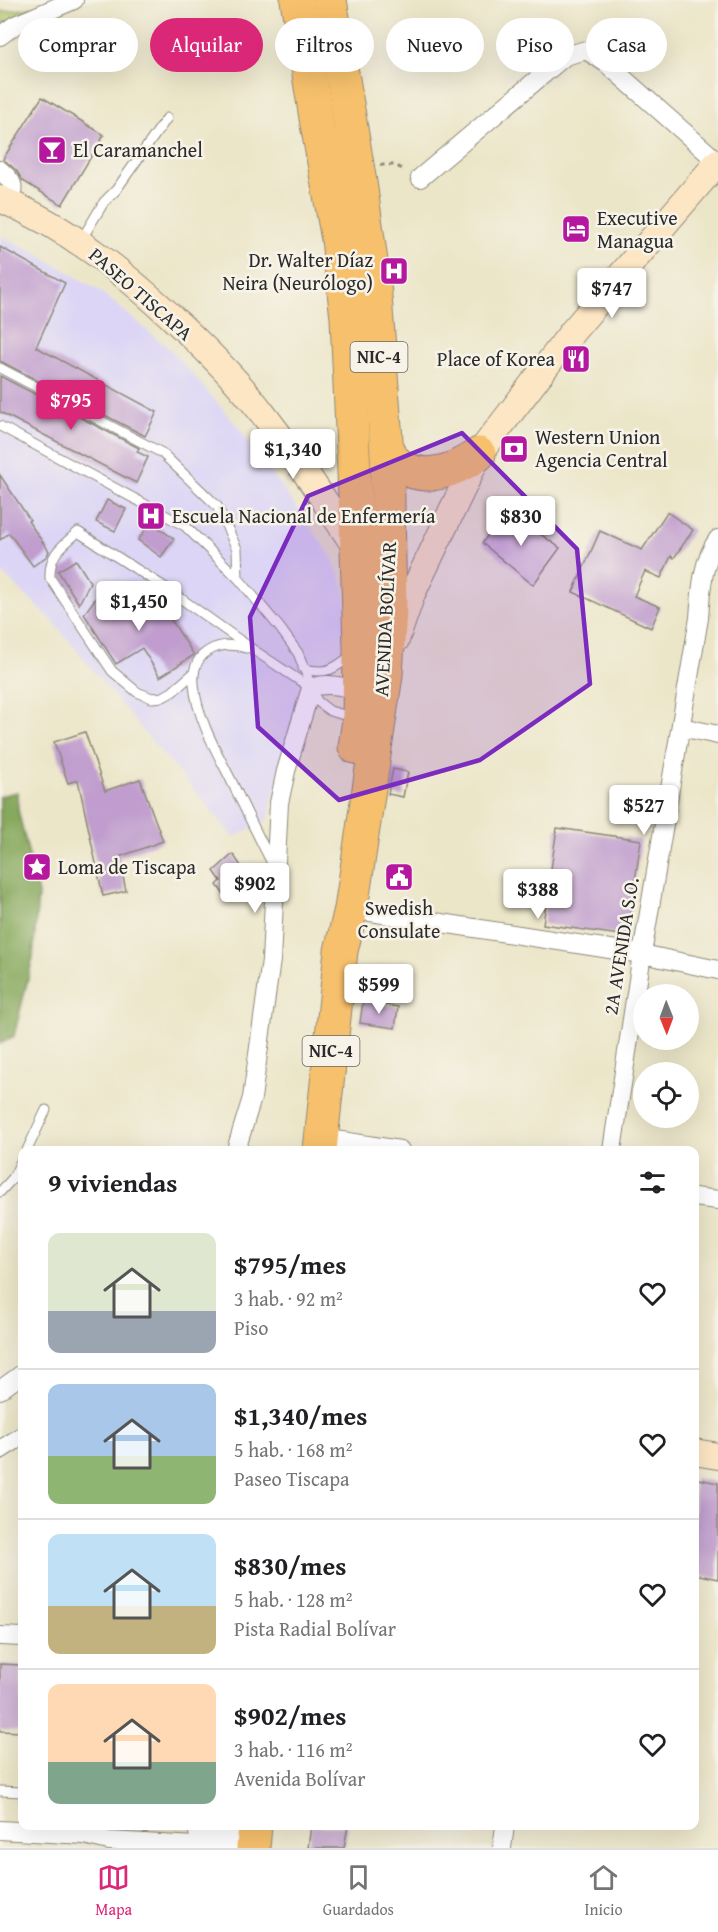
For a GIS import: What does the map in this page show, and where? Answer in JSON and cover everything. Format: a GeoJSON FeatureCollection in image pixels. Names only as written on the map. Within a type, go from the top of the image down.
{"type":"FeatureCollection","features":[{"type":"Feature","properties":{"kind":"highway","name":"AVENIDA BOLÍVAR"},"geometry":{"type":"LineString","coordinates":[[335,7],[374,283],[387,453],[390,609],[342,838],[335,908],[341,951]]}},
{"type":"Feature","properties":{"kind":"highway","name":"AVENIDA BOLÍVAR"},"geometry":{"type":"LineString","coordinates":[[295,8],[343,276],[357,533],[360,649],[372,695],[351,909],[341,951],[321,1144]]}},
{"type":"Feature","properties":{"kind":"highway"},"geometry":{"type":"LineString","coordinates":[[387,453],[402,467],[420,473],[441,473],[461,466],[479,454]]}},
{"type":"Feature","properties":{"kind":"highway"},"geometry":{"type":"LineString","coordinates":[[342,855],[345,872],[342,902],[351,909]]}},
{"type":"Feature","properties":{"kind":"street"},"geometry":{"type":"LineString","coordinates":[[0,36],[15,25],[74,0]]}},
{"type":"Feature","properties":{"kind":"street"},"geometry":{"type":"LineString","coordinates":[[237,1146],[252,1098],[271,960],[279,803],[286,771],[311,688],[335,686],[372,695],[412,594],[479,454],[573,331],[718,162],[606,63],[586,50],[566,56],[420,178]]}},
{"type":"Feature","properties":{"kind":"street"},"geometry":{"type":"LineString","coordinates":[[1,170],[12,181],[13,187],[5,201]]}},
{"type":"Feature","properties":{"kind":"street","name":"PASEO TISCAPA"},"geometry":{"type":"LineString","coordinates":[[5,201],[80,242],[171,316],[228,372],[357,533]]}},
{"type":"Feature","properties":{"kind":"street","name":"2A AVENIDA S.O."},"geometry":{"type":"LineString","coordinates":[[613,1146],[642,954],[699,618],[701,585],[711,548],[718,539]]}},
{"type":"Feature","properties":{"kind":"street"},"geometry":{"type":"LineString","coordinates":[[681,727],[718,735]]}},
{"type":"Feature","properties":{"kind":"street"},"geometry":{"type":"LineString","coordinates":[[351,909],[642,954],[718,970]]}},
{"type":"Feature","properties":{"kind":"street"},"geometry":{"type":"LineString","coordinates":[[321,1144],[347,1146]]}},
{"type":"Feature","properties":{"kind":"street"},"geometry":{"type":"LineString","coordinates":[[699,1198],[718,1200]]}},
{"type":"Feature","properties":{"kind":"street"},"geometry":{"type":"LineString","coordinates":[[0,1390],[18,1377]]}},
{"type":"Feature","properties":{"kind":"street"},"geometry":{"type":"LineString","coordinates":[[0,1450],[18,1439]]}},
{"type":"Feature","properties":{"kind":"street"},"geometry":{"type":"LineString","coordinates":[[699,1453],[718,1456]]}},
{"type":"Feature","properties":{"kind":"street"},"geometry":{"type":"LineString","coordinates":[[0,1636],[18,1637]]}},
{"type":"Feature","properties":{"kind":"street"},"geometry":{"type":"LineString","coordinates":[[0,1830],[84,1835],[109,1841],[207,1847],[248,1839]]}},
{"type":"Feature","properties":{"kind":"street"},"geometry":{"type":"LineString","coordinates":[[84,1835],[100,1830]]}},
{"type":"Feature","properties":{"kind":"street"},"geometry":{"type":"LineString","coordinates":[[133,1830],[248,1839]]}},
{"type":"Feature","properties":{"kind":"street"},"geometry":{"type":"LineString","coordinates":[[502,1848],[504,1830]]}},
{"type":"Feature","properties":{"kind":"lane"},"geometry":{"type":"LineString","coordinates":[[80,242],[104,202],[116,190],[166,118]]}},
{"type":"Feature","properties":{"kind":"lane"},"geometry":{"type":"LineString","coordinates":[[0,368],[162,453],[217,506],[237,549],[238,578]]}},
{"type":"Feature","properties":{"kind":"lane"},"geometry":{"type":"LineString","coordinates":[[0,426],[185,526],[238,578],[280,628],[298,652],[317,701],[330,711],[372,695]]}},
{"type":"Feature","properties":{"kind":"lane"},"geometry":{"type":"LineString","coordinates":[[194,673],[172,692],[163,697],[152,698],[137,692],[112,671],[50,578],[55,552],[78,532],[166,588],[311,688]]}},
{"type":"Feature","properties":{"kind":"lane"},"geometry":{"type":"LineString","coordinates":[[252,649],[236,645],[209,648],[199,660],[194,673],[194,685],[199,707],[215,749],[275,869]]}},
{"type":"Feature","properties":{"kind":"lane"},"geometry":{"type":"LineString","coordinates":[[303,668],[314,672],[335,668],[360,649]]}},
{"type":"Feature","properties":{"kind":"lane"},"geometry":{"type":"LineString","coordinates":[[29,1146],[46,1110]]}},
{"type":"Feature","properties":{"kind":"lane"},"geometry":{"type":"LineString","coordinates":[[0,1192],[13,1178],[18,1167]]}},
{"type":"Feature","properties":{"kind":"lane"},"geometry":{"type":"LineString","coordinates":[[0,1791],[18,1792]]}},
{"type":"Feature","properties":{"kind":"path"},"geometry":{"type":"LineString","coordinates":[[357,165],[394,165],[420,178]]}},
{"type":"Feature","properties":{"kind":"highlighted area"},"geometry":{"type":"Polygon","coordinates":[[[462,433],[577,549],[590,684],[480,760],[339,800],[258,727],[250,617],[308,496],[462,433]]]}},
{"type":"Feature","properties":{"kind":"shaded area","name":"Escuela Nacional de Enfermería"},"geometry":{"type":"Polygon","coordinates":[[[0,236],[36,253],[100,291],[172,351],[239,428],[332,557],[344,586],[349,620],[343,649],[309,714],[284,752],[268,820],[234,837],[50,618],[3,574],[0,574],[0,236]]]}},
{"type":"Feature","properties":{"kind":"green space"},"geometry":{"type":"Polygon","coordinates":[[[41,7],[0,25],[0,12],[41,7]]]}},
{"type":"Feature","properties":{"kind":"green space"},"geometry":{"type":"Polygon","coordinates":[[[17,792],[18,810],[38,894],[33,957],[14,1036],[0,1044],[0,796],[17,792]]]}},
{"type":"Feature","properties":{"kind":"building","name":"El Caramanchel"},"geometry":{"type":"Polygon","coordinates":[[[42,97],[104,135],[62,205],[23,181],[16,170],[3,159],[42,97]]]}},
{"type":"Feature","properties":{"kind":"building"},"geometry":{"type":"Polygon","coordinates":[[[0,247],[65,283],[36,347],[157,412],[145,436],[0,361],[0,247]]]}},
{"type":"Feature","properties":{"kind":"building"},"geometry":{"type":"Polygon","coordinates":[[[0,376],[139,448],[137,452],[148,457],[136,483],[0,412],[0,376]]]}},
{"type":"Feature","properties":{"kind":"building"},"geometry":{"type":"Polygon","coordinates":[[[0,475],[49,551],[47,556],[33,566],[9,533],[0,540],[0,475]]]}},
{"type":"Feature","properties":{"kind":"building"},"geometry":{"type":"Polygon","coordinates":[[[107,500],[126,509],[115,531],[96,522],[107,500]]]}},
{"type":"Feature","properties":{"kind":"building"},"geometry":{"type":"Polygon","coordinates":[[[506,510],[560,548],[533,585],[482,543],[506,510]]]}},
{"type":"Feature","properties":{"kind":"building"},"geometry":{"type":"Polygon","coordinates":[[[667,512],[693,530],[674,558],[671,556],[661,578],[645,571],[634,596],[660,607],[651,628],[573,592],[600,531],[642,550],[667,512]]]}},
{"type":"Feature","properties":{"kind":"building"},"geometry":{"type":"Polygon","coordinates":[[[151,522],[174,539],[161,557],[138,540],[151,522]]]}},
{"type":"Feature","properties":{"kind":"building"},"geometry":{"type":"Polygon","coordinates":[[[76,560],[90,582],[79,604],[58,571],[76,560]]]}},
{"type":"Feature","properties":{"kind":"building"},"geometry":{"type":"Polygon","coordinates":[[[136,589],[150,611],[161,604],[194,655],[160,677],[142,648],[116,664],[84,614],[98,595],[106,608],[136,589]]]}},
{"type":"Feature","properties":{"kind":"building"},"geometry":{"type":"Polygon","coordinates":[[[85,732],[105,791],[140,779],[163,841],[119,857],[126,891],[103,896],[78,780],[68,783],[54,742],[85,732]]]}},
{"type":"Feature","properties":{"kind":"building"},"geometry":{"type":"Polygon","coordinates":[[[393,769],[408,772],[403,797],[388,794],[393,769]]]}},
{"type":"Feature","properties":{"kind":"building"},"geometry":{"type":"Polygon","coordinates":[[[557,828],[641,840],[627,936],[543,924],[557,828]]]}},
{"type":"Feature","properties":{"kind":"building"},"geometry":{"type":"Polygon","coordinates":[[[233,854],[248,877],[244,880],[247,886],[233,898],[230,892],[225,896],[217,885],[221,881],[214,871],[233,854]]]}},
{"type":"Feature","properties":{"kind":"building"},"geometry":{"type":"Polygon","coordinates":[[[363,1001],[398,1007],[395,1028],[360,1023],[363,1001]]]}},
{"type":"Feature","properties":{"kind":"building"},"geometry":{"type":"Polygon","coordinates":[[[699,1479],[718,1483],[718,1579],[699,1575],[699,1479]]]}},
{"type":"Feature","properties":{"kind":"building"},"geometry":{"type":"Polygon","coordinates":[[[0,1664],[18,1665],[18,1732],[0,1731],[0,1664]]]}},
{"type":"Feature","properties":{"kind":"building"},"geometry":{"type":"Polygon","coordinates":[[[310,1830],[347,1830],[344,1848],[308,1848],[310,1830]]]}},
{"type":"Feature","properties":{"kind":"place","name":"El Caramanchel"},"geometry":{"type":"Point","coordinates":[52,150]}},
{"type":"Feature","properties":{"kind":"place","name":"Executive Managua"},"geometry":{"type":"Point","coordinates":[576,229]}},
{"type":"Feature","properties":{"kind":"place","name":"Dr. Walter Díaz Neira (Neurólogo)"},"geometry":{"type":"Point","coordinates":[394,271]}},
{"type":"Feature","properties":{"kind":"place","name":"Place of Korea"},"geometry":{"type":"Point","coordinates":[576,359]}},
{"type":"Feature","properties":{"kind":"place","name":"Western Union Agencia Central"},"geometry":{"type":"Point","coordinates":[514,449]}},
{"type":"Feature","properties":{"kind":"place","name":"Escuela Nacional de Enfermería"},"geometry":{"type":"Point","coordinates":[151,516]}},
{"type":"Feature","properties":{"kind":"place","name":"Loma de Tiscapa"},"geometry":{"type":"Point","coordinates":[37,867]}},
{"type":"Feature","properties":{"kind":"place","name":"Swedish Consulate"},"geometry":{"type":"Point","coordinates":[399,877]}}]}
